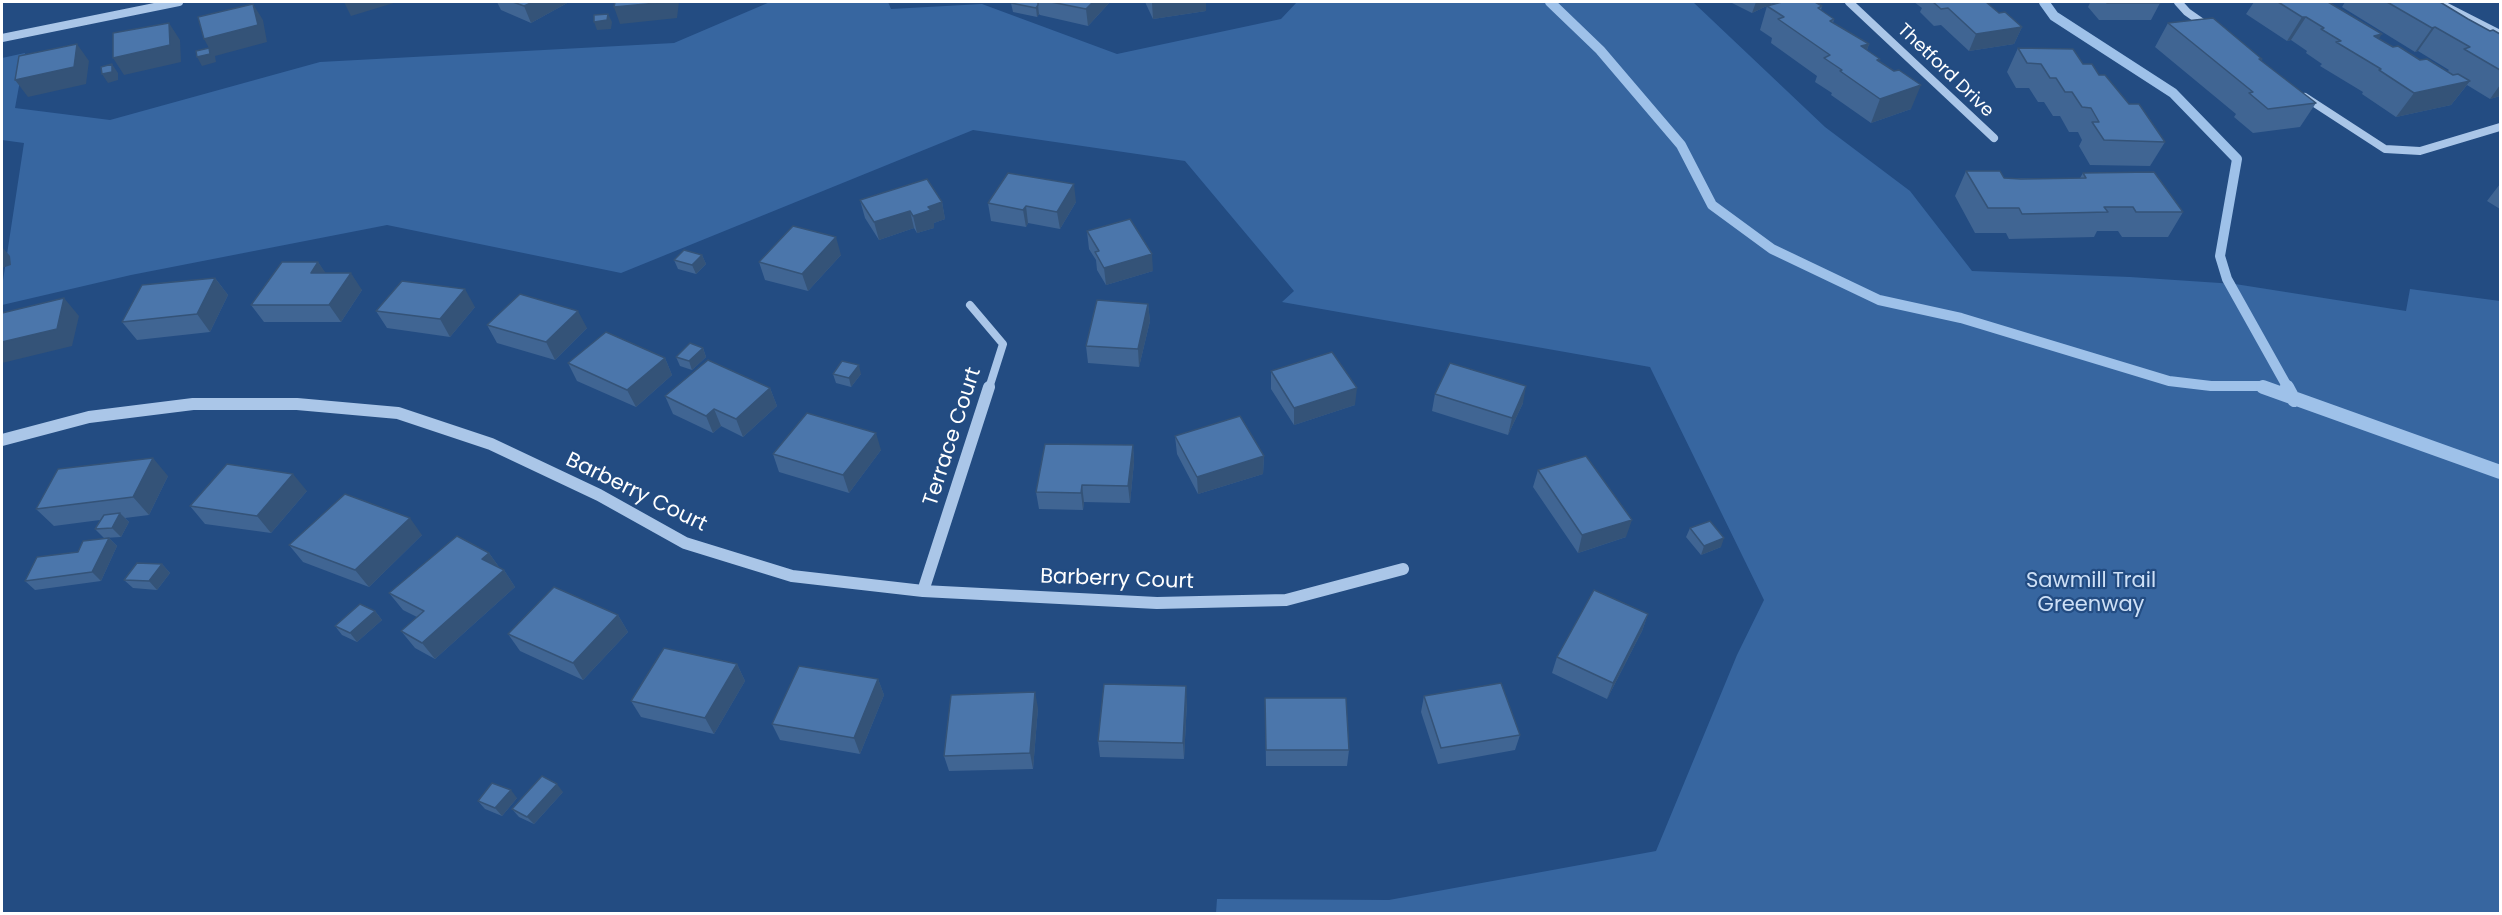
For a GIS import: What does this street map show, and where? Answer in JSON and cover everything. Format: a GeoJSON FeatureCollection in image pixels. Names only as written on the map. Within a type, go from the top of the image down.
{"type":"FeatureCollection","features":[{"type":"Feature","properties":{"kind":"street"},"geometry":{"type":"LineString","coordinates":[[2,38],[179,2]]}},
{"type":"Feature","properties":{"kind":"street","name":"Thetford Drive"},"geometry":{"type":"LineString","coordinates":[[1849,2],[1994,138]]}},
{"type":"Feature","properties":{"kind":"street"},"geometry":{"type":"LineString","coordinates":[[2178,2],[2187,12],[2215,31]]}},
{"type":"Feature","properties":{"kind":"street"},"geometry":{"type":"LineString","coordinates":[[2437,2],[2500,34]]}},
{"type":"Feature","properties":{"kind":"street"},"geometry":{"type":"LineString","coordinates":[[2297,90],[2385,149],[2420,151],[2498,130]]}},
{"type":"Feature","properties":{"kind":"street","name":"Terrace Court"},"geometry":{"type":"LineString","coordinates":[[923,591],[1003,344],[970,305]]}},
{"type":"Feature","properties":{"kind":"street","name":"Barberry Court"},"geometry":{"type":"LineString","coordinates":[[2,440],[89,417],[193,404],[297,404],[398,413],[491,444],[599,495],[685,543],[792,576],[923,591],[1156,603],[1286,600],[1403,569]]}},
{"type":"Feature","properties":{"kind":"green space","name":"Sawmill Trail Greenway"},"geometry":{"type":"Polygon","coordinates":[[[770,2],[888,2],[891,9],[982,4],[1117,54],[1281,19],[1297,2],[1693,2],[1825,127],[1910,191],[1972,271],[2130,277],[2235,284],[2406,311],[2410,289],[2500,301],[2500,913],[1216,913],[1217,899],[1389,900],[1656,851],[1737,655],[1764,600],[1650,367],[1282,302],[1294,291],[1185,161],[973,130],[621,273],[387,225],[131,275],[2,305],[2,287],[24,143],[2,140],[2,58],[25,53],[15,108],[110,120],[320,62],[674,43],[770,2]]]}},
{"type":"Feature","properties":{"kind":"building"},"geometry":{"type":"Polygon","coordinates":[[[513,2],[533,2],[524,6],[513,2]]]}},
{"type":"Feature","properties":{"kind":"building"},"geometry":{"type":"Polygon","coordinates":[[[615,2],[668,2],[614,7],[615,2]]]}},
{"type":"Feature","properties":{"kind":"building"},"geometry":{"type":"Polygon","coordinates":[[[1038,2],[1038,5],[1036,8],[1011,3],[1038,2]]]}},
{"type":"Feature","properties":{"kind":"building"},"geometry":{"type":"Polygon","coordinates":[[[1051,2],[1093,2],[1086,9],[1051,2]]]}},
{"type":"Feature","properties":{"kind":"building"},"geometry":{"type":"Polygon","coordinates":[[[1782,2],[1815,2],[1822,6],[1818,8],[1834,19],[1830,21],[1869,44],[1861,46],[1880,59],[1877,60],[1894,71],[1899,70],[1921,85],[1880,99],[1824,58],[1830,55],[1778,19],[1784,17],[1767,6],[1782,2]]]}},
{"type":"Feature","properties":{"kind":"building"},"geometry":{"type":"Polygon","coordinates":[[[1933,2],[1986,2],[1999,13],[2005,12],[2022,27],[1976,34],[1948,8],[1941,9],[1933,2]]]}},
{"type":"Feature","properties":{"kind":"building"},"geometry":{"type":"Polygon","coordinates":[[[2158,2],[2160,3],[2107,3],[2158,2]]]}},
{"type":"Feature","properties":{"kind":"building"},"geometry":{"type":"Polygon","coordinates":[[[2278,2],[2328,2],[2382,34],[2374,36],[2393,47],[2398,46],[2420,60],[2427,59],[2453,75],[2458,74],[2470,81],[2414,93],[2379,70],[2381,69],[2336,42],[2341,41],[2321,29],[2324,28],[2278,2]]]}},
{"type":"Feature","properties":{"kind":"building"},"geometry":{"type":"Polygon","coordinates":[[[2387,2],[2440,2],[2490,31],[2493,30],[2500,34],[2500,70],[2464,49],[2470,47],[2387,2]]]}},
{"type":"Feature","properties":{"kind":"building"},"geometry":{"type":"Polygon","coordinates":[[[253,4],[258,25],[204,39],[198,17],[253,4]]]}},
{"type":"Feature","properties":{"kind":"building"},"geometry":{"type":"Polygon","coordinates":[[[608,14],[607,20],[594,22],[594,15],[608,14]]]}},
{"type":"Feature","properties":{"kind":"building"},"geometry":{"type":"Polygon","coordinates":[[[2213,18],[2262,59],[2259,59],[2316,103],[2268,109],[2249,93],[2253,92],[2168,23],[2213,18]]]}},
{"type":"Feature","properties":{"kind":"building"},"geometry":{"type":"Polygon","coordinates":[[[169,23],[170,45],[113,58],[113,33],[169,23]]]}},
{"type":"Feature","properties":{"kind":"building"},"geometry":{"type":"Polygon","coordinates":[[[77,44],[74,67],[15,80],[19,56],[77,44]]]}},
{"type":"Feature","properties":{"kind":"building"},"geometry":{"type":"Polygon","coordinates":[[[209,48],[210,54],[197,57],[196,51],[209,48]]]}},
{"type":"Feature","properties":{"kind":"building"},"geometry":{"type":"Polygon","coordinates":[[[2018,48],[2073,49],[2083,64],[2092,64],[2099,75],[2105,75],[2129,104],[2139,104],[2165,142],[2104,140],[2092,122],[2099,122],[2091,108],[2082,107],[2072,92],[2065,92],[2056,78],[2050,78],[2041,64],[2027,63],[2018,48]]]}},
{"type":"Feature","properties":{"kind":"building"},"geometry":{"type":"Polygon","coordinates":[[[112,64],[112,72],[102,74],[101,67],[112,64]]]}},
{"type":"Feature","properties":{"kind":"building"},"geometry":{"type":"Polygon","coordinates":[[[1966,171],[2000,171],[2004,178],[2021,179],[2086,178],[2083,173],[2154,172],[2183,212],[2136,212],[2133,207],[2104,207],[2108,212],[2022,214],[2019,208],[1988,208],[1966,171]]]}},
{"type":"Feature","properties":{"kind":"building"},"geometry":{"type":"Polygon","coordinates":[[[1008,173],[1074,184],[1057,212],[1026,206],[1023,210],[988,203],[1008,173]]]}},
{"type":"Feature","properties":{"kind":"building"},"geometry":{"type":"Polygon","coordinates":[[[927,179],[942,202],[928,207],[931,210],[913,216],[910,211],[874,222],[860,200],[927,179]]]}},
{"type":"Feature","properties":{"kind":"building"},"geometry":{"type":"Polygon","coordinates":[[[1130,219],[1152,254],[1104,268],[1095,252],[1099,251],[1087,231],[1130,219]]]}},
{"type":"Feature","properties":{"kind":"building"},"geometry":{"type":"Polygon","coordinates":[[[793,226],[836,237],[802,274],[759,262],[793,226]]]}},
{"type":"Feature","properties":{"kind":"building"},"geometry":{"type":"Polygon","coordinates":[[[684,250],[702,255],[692,265],[674,260],[684,250]]]}},
{"type":"Feature","properties":{"kind":"building"},"geometry":{"type":"Polygon","coordinates":[[[282,262],[318,262],[311,273],[351,273],[329,305],[251,305],[282,262]]]}},
{"type":"Feature","properties":{"kind":"building"},"geometry":{"type":"Polygon","coordinates":[[[215,278],[197,314],[122,322],[142,285],[215,278]]]}},
{"type":"Feature","properties":{"kind":"building"},"geometry":{"type":"Polygon","coordinates":[[[402,281],[465,289],[440,319],[376,311],[402,281]]]}},
{"type":"Feature","properties":{"kind":"building"},"geometry":{"type":"Polygon","coordinates":[[[520,294],[578,311],[546,342],[487,325],[520,294]]]}},
{"type":"Feature","properties":{"kind":"building"},"geometry":{"type":"Polygon","coordinates":[[[64,298],[57,329],[2,342],[2,313],[64,298]]]}},
{"type":"Feature","properties":{"kind":"building"},"geometry":{"type":"Polygon","coordinates":[[[1097,300],[1148,304],[1138,349],[1086,346],[1097,300]]]}},
{"type":"Feature","properties":{"kind":"building"},"geometry":{"type":"Polygon","coordinates":[[[606,332],[665,358],[627,390],[568,363],[606,332]]]}},
{"type":"Feature","properties":{"kind":"building"},"geometry":{"type":"Polygon","coordinates":[[[690,343],[703,348],[689,361],[676,357],[690,343]]]}},
{"type":"Feature","properties":{"kind":"building"},"geometry":{"type":"Polygon","coordinates":[[[1332,352],[1357,388],[1294,408],[1271,371],[1332,352]]]}},
{"type":"Feature","properties":{"kind":"building"},"geometry":{"type":"Polygon","coordinates":[[[708,360],[770,388],[736,419],[714,409],[706,416],[665,396],[708,360]]]}},
{"type":"Feature","properties":{"kind":"building"},"geometry":{"type":"Polygon","coordinates":[[[842,361],[859,365],[849,378],[833,374],[842,361]]]}},
{"type":"Feature","properties":{"kind":"building"},"geometry":{"type":"Polygon","coordinates":[[[1450,363],[1526,386],[1512,418],[1435,394],[1450,363]]]}},
{"type":"Feature","properties":{"kind":"building"},"geometry":{"type":"Polygon","coordinates":[[[807,413],[876,433],[843,475],[773,454],[807,413]]]}},
{"type":"Feature","properties":{"kind":"building"},"geometry":{"type":"Polygon","coordinates":[[[1240,416],[1264,456],[1197,477],[1175,436],[1240,416]]]}},
{"type":"Feature","properties":{"kind":"building"},"geometry":{"type":"Polygon","coordinates":[[[1045,444],[1133,445],[1128,486],[1082,485],[1081,493],[1036,492],[1045,444]]]}},
{"type":"Feature","properties":{"kind":"building"},"geometry":{"type":"Polygon","coordinates":[[[1586,456],[1632,520],[1582,535],[1538,470],[1586,456]]]}},
{"type":"Feature","properties":{"kind":"building"},"geometry":{"type":"Polygon","coordinates":[[[153,458],[133,497],[36,509],[58,469],[153,458]]]}},
{"type":"Feature","properties":{"kind":"building"},"geometry":{"type":"Polygon","coordinates":[[[227,464],[293,474],[257,516],[190,506],[227,464]]]}},
{"type":"Feature","properties":{"kind":"building"},"geometry":{"type":"Polygon","coordinates":[[[345,494],[410,518],[355,570],[289,545],[345,494]]]}},
{"type":"Feature","properties":{"kind":"building"},"geometry":{"type":"Polygon","coordinates":[[[120,513],[112,528],[95,529],[104,515],[120,513]]]}},
{"type":"Feature","properties":{"kind":"building"},"geometry":{"type":"Polygon","coordinates":[[[1710,521],[1724,538],[1704,546],[1690,528],[1710,521]]]}},
{"type":"Feature","properties":{"kind":"building"},"geometry":{"type":"Polygon","coordinates":[[[457,536],[489,553],[482,559],[504,570],[422,643],[401,631],[424,611],[389,593],[457,536]]]}},
{"type":"Feature","properties":{"kind":"building"},"geometry":{"type":"Polygon","coordinates":[[[109,538],[92,572],[25,581],[37,557],[78,552],[83,541],[109,538]]]}},
{"type":"Feature","properties":{"kind":"building"},"geometry":{"type":"Polygon","coordinates":[[[137,563],[162,564],[149,581],[124,580],[137,563]]]}},
{"type":"Feature","properties":{"kind":"building"},"geometry":{"type":"Polygon","coordinates":[[[554,587],[618,615],[573,663],[508,634],[554,587]]]}},
{"type":"Feature","properties":{"kind":"building"},"geometry":{"type":"Polygon","coordinates":[[[1594,590],[1648,614],[1613,683],[1557,657],[1594,590]]]}},
{"type":"Feature","properties":{"kind":"building"},"geometry":{"type":"Polygon","coordinates":[[[360,604],[375,611],[350,633],[335,626],[360,604]]]}},
{"type":"Feature","properties":{"kind":"building"},"geometry":{"type":"Polygon","coordinates":[[[664,648],[737,664],[705,718],[631,701],[664,648]]]}},
{"type":"Feature","properties":{"kind":"building"},"geometry":{"type":"Polygon","coordinates":[[[799,666],[878,679],[854,738],[772,724],[799,666]]]}},
{"type":"Feature","properties":{"kind":"building"},"geometry":{"type":"Polygon","coordinates":[[[1501,683],[1520,735],[1441,748],[1424,696],[1501,683]]]}},
{"type":"Feature","properties":{"kind":"building"},"geometry":{"type":"Polygon","coordinates":[[[1104,684],[1186,686],[1183,743],[1098,741],[1104,684]]]}},
{"type":"Feature","properties":{"kind":"building"},"geometry":{"type":"Polygon","coordinates":[[[1035,692],[1030,753],[944,756],[951,695],[1035,692]]]}},
{"type":"Feature","properties":{"kind":"building"},"geometry":{"type":"Polygon","coordinates":[[[1265,698],[1346,698],[1349,750],[1266,750],[1265,698]]]}},
{"type":"Feature","properties":{"kind":"building"},"geometry":{"type":"Polygon","coordinates":[[[542,776],[557,784],[527,817],[512,809],[542,776]]]}},
{"type":"Feature","properties":{"kind":"building"},"geometry":{"type":"Polygon","coordinates":[[[492,783],[511,790],[495,808],[478,801],[492,783]]]}},
{"type":"Feature","properties":{"kind":"waterway"},"geometry":{"type":"LineString","coordinates":[[1550,2],[1600,50],[1681,145],[1712,205],[1772,249],[1879,300],[1961,318],[2169,381],[2211,386],[2267,388]]}},
{"type":"Feature","properties":{"kind":"waterway"},"geometry":{"type":"LineString","coordinates":[[2044,2],[2054,16],[2173,93],[2237,159],[2220,256],[2227,279],[2288,388]]}},
{"type":"Feature","properties":{"kind":"waterway"},"geometry":{"type":"LineString","coordinates":[[2263,387],[2293,398]]}},
{"type":"Feature","properties":{"kind":"waterway"},"geometry":{"type":"LineString","coordinates":[[2287,387],[2293,398]]}},
{"type":"Feature","properties":{"kind":"waterway"},"geometry":{"type":"LineString","coordinates":[[2293,398],[2500,472]]}}]}
